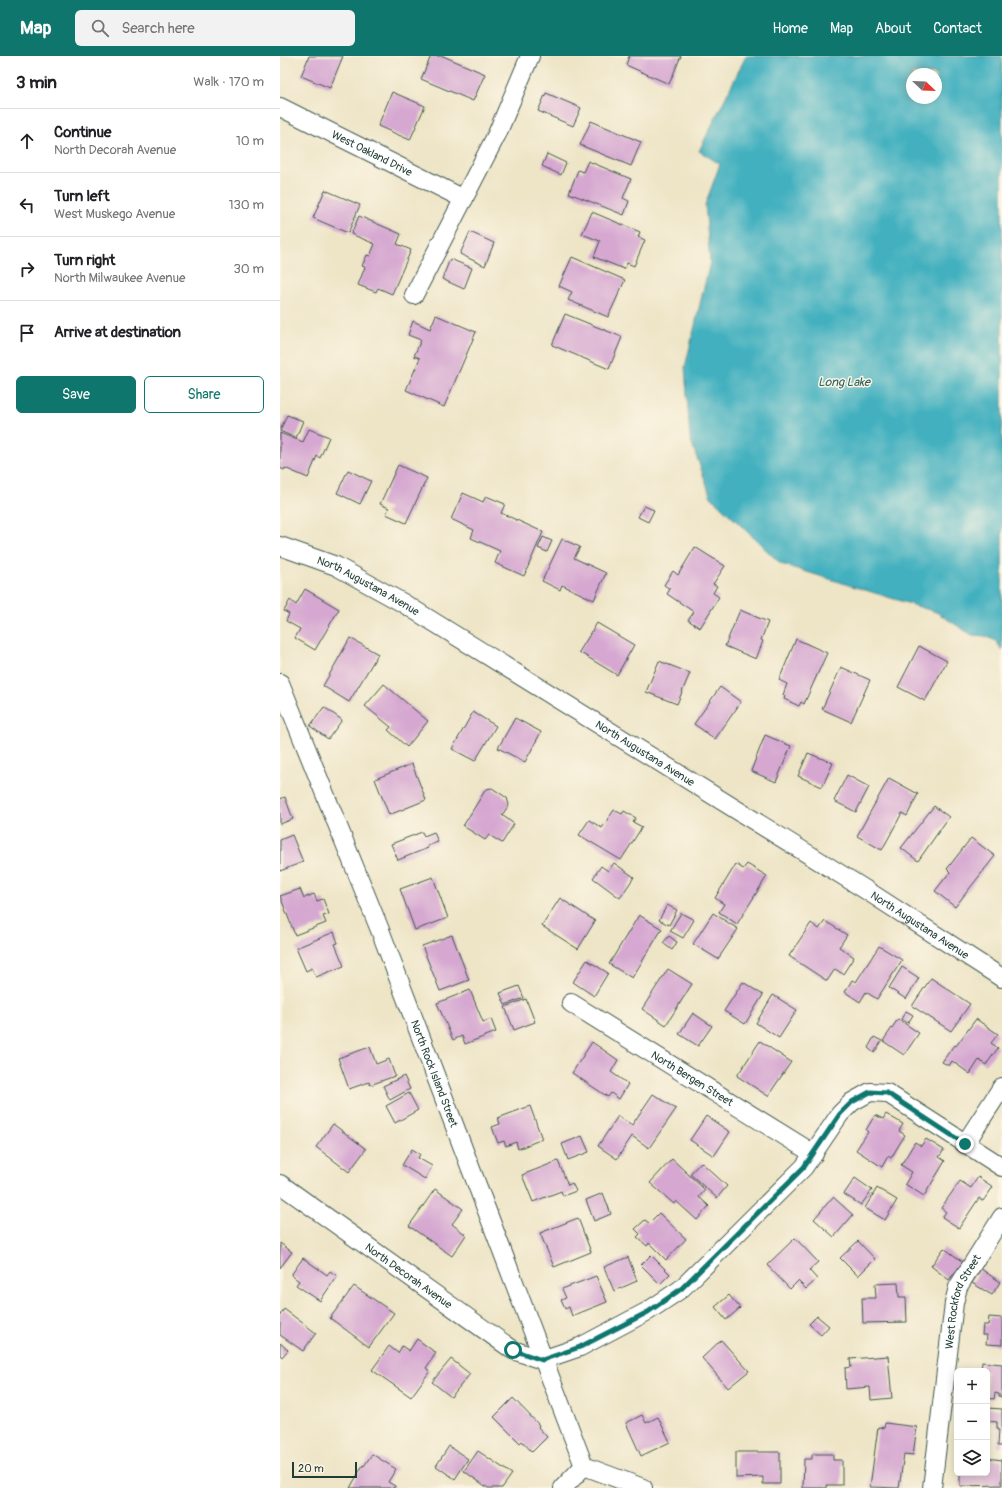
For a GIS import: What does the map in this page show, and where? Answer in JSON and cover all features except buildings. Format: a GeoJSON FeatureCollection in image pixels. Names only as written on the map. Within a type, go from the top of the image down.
{"type":"FeatureCollection","features":[{"type":"Feature","properties":{"kind":"street"},"geometry":{"type":"LineString","coordinates":[[414,295],[497,134],[530,56]]}},
{"type":"Feature","properties":{"kind":"street","name":"West Oakland Drive"},"geometry":{"type":"LineString","coordinates":[[280,107],[464,199]]}},
{"type":"Feature","properties":{"kind":"street","name":"North Augustana Avenue"},"geometry":{"type":"LineString","coordinates":[[280,546],[336,566],[403,603],[866,890],[1002,978]]}},
{"type":"Feature","properties":{"kind":"street","name":"North Rock Island Street"},"geometry":{"type":"LineString","coordinates":[[280,683],[380,930],[542,1360],[584,1466]]}},
{"type":"Feature","properties":{"kind":"street","name":"North Bergen Street"},"geometry":{"type":"LineString","coordinates":[[571,1003],[814,1154]]}},
{"type":"Feature","properties":{"kind":"street"},"geometry":{"type":"LineString","coordinates":[[965,1144],[1002,1087]]}},
{"type":"Feature","properties":{"kind":"street"},"geometry":{"type":"LineString","coordinates":[[542,1360],[580,1347],[648,1312],[681,1289],[804,1167],[840,1114],[852,1102],[870,1092],[887,1093],[1002,1167]]}},
{"type":"Feature","properties":{"kind":"street","name":"North Decorah Avenue"},"geometry":{"type":"LineString","coordinates":[[280,1184],[513,1350],[542,1360]]}},
{"type":"Feature","properties":{"kind":"street","name":"West Rockford Street"},"geometry":{"type":"LineString","coordinates":[[932,1488],[954,1302],[958,1287],[1002,1218]]}},
{"type":"Feature","properties":{"kind":"street"},"geometry":{"type":"LineString","coordinates":[[563,1488],[584,1466],[642,1488]]}},
{"type":"Feature","properties":{"kind":"water","name":"Long Lake"},"geometry":{"type":"Polygon","coordinates":[[[746,56],[1002,56],[1002,650],[996,641],[985,636],[972,635],[936,612],[781,564],[711,497],[690,438],[685,367],[710,262],[705,205],[720,164],[699,151],[746,56]]]}},
{"type":"Feature","properties":{"kind":"route"},"geometry":{"type":"LineString","coordinates":[[513,1350],[542,1360],[580,1347],[648,1312],[681,1289],[804,1167],[840,1114],[852,1102],[870,1092],[887,1093],[965,1144]]}}]}
